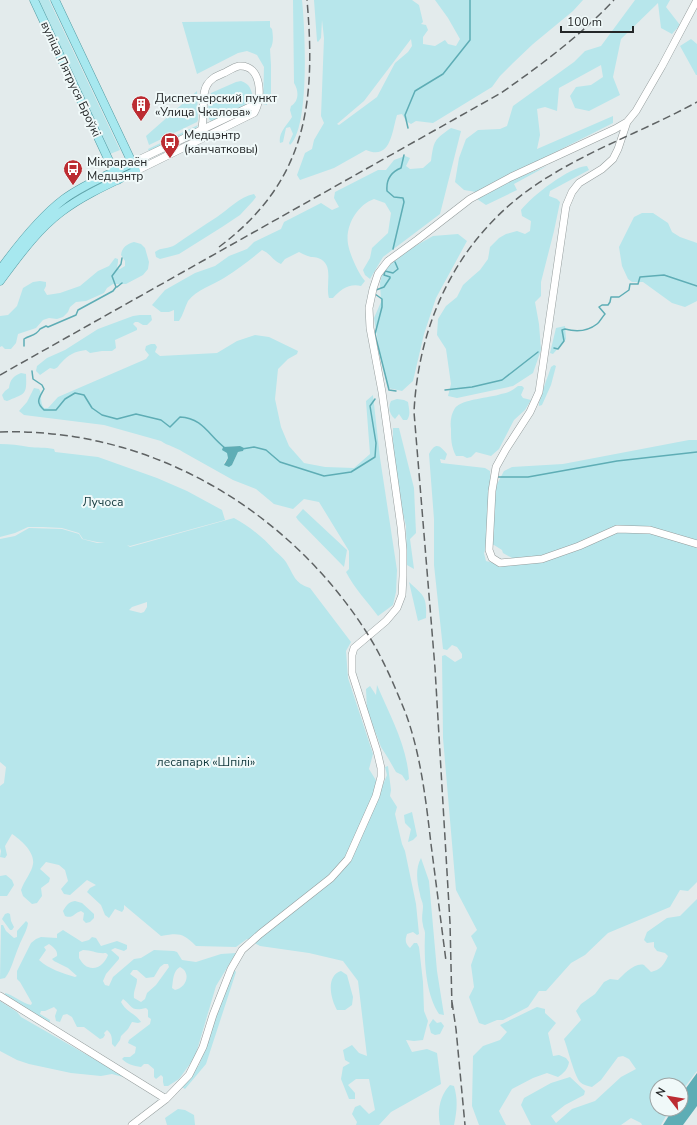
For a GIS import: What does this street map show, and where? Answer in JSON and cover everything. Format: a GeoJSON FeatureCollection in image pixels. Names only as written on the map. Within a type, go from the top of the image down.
{"type":"FeatureCollection","features":[{"type":"Feature","properties":{"kind":"main road","name":"вуліца Пятруся Броўкі"},"geometry":{"type":"LineString","coordinates":[[34,0],[116,176]]}},
{"type":"Feature","properties":{"kind":"main road","name":"вуліца Пятруся Броўкі"},"geometry":{"type":"LineString","coordinates":[[55,0],[136,171]]}},
{"type":"Feature","properties":{"kind":"main road"},"geometry":{"type":"LineString","coordinates":[[116,176],[132,163]]}},
{"type":"Feature","properties":{"kind":"main road"},"geometry":{"type":"LineString","coordinates":[[0,281],[9,263],[50,212],[64,199],[116,176],[136,171]]}},
{"type":"Feature","properties":{"kind":"main road"},"geometry":{"type":"LineString","coordinates":[[0,270],[9,263]]}},
{"type":"Feature","properties":{"kind":"street"},"geometry":{"type":"LineString","coordinates":[[132,1125],[166,1099],[188,1075],[203,1047],[213,1015],[231,969],[242,950],[331,878],[348,859],[378,787],[381,768],[352,673],[351,664],[354,648],[386,621],[397,608],[402,595],[403,550],[401,527],[382,392],[370,328],[369,308],[378,274],[388,261],[470,199],[511,177],[627,122],[636,111],[662,66],[697,0]]}},
{"type":"Feature","properties":{"kind":"street"},"geometry":{"type":"LineString","coordinates":[[136,171],[254,113],[258,103],[259,84],[255,74],[248,68],[239,66],[213,78],[206,86],[204,92],[204,116],[201,131]]}},
{"type":"Feature","properties":{"kind":"street"},"geometry":{"type":"LineString","coordinates":[[132,163],[258,103]]}},
{"type":"Feature","properties":{"kind":"street"},"geometry":{"type":"LineString","coordinates":[[627,122],[618,149],[612,159],[602,169],[578,184],[572,192],[566,206],[539,392],[530,412],[496,467],[492,491],[489,550],[492,558],[500,563],[542,559],[579,546],[617,529],[650,530],[697,544]]}},
{"type":"Feature","properties":{"kind":"street"},"geometry":{"type":"LineString","coordinates":[[0,996],[166,1099]]}},
{"type":"Feature","properties":{"kind":"green space"},"geometry":{"type":"Polygon","coordinates":[[[37,0],[49,0],[120,150],[110,154],[37,0]]]}},
{"type":"Feature","properties":{"kind":"green space"},"geometry":{"type":"Polygon","coordinates":[[[293,0],[302,0],[305,76],[301,119],[296,135],[290,145],[289,143],[293,134],[290,127],[286,128],[283,142],[280,143],[280,136],[283,129],[292,117],[290,110],[291,106],[297,99],[297,89],[294,83],[293,0]]]}},
{"type":"Feature","properties":{"kind":"green space"},"geometry":{"type":"Polygon","coordinates":[[[314,0],[412,0],[419,5],[423,22],[421,24],[426,25],[428,30],[423,37],[423,44],[435,46],[445,40],[448,44],[456,46],[460,39],[448,18],[435,0],[583,0],[573,11],[533,44],[513,63],[500,76],[492,87],[433,123],[416,121],[411,124],[406,121],[402,114],[397,115],[389,143],[381,151],[374,152],[366,150],[334,168],[300,180],[297,175],[305,153],[312,149],[314,140],[324,123],[321,116],[324,38],[322,20],[321,38],[318,42],[314,0]],[[411,39],[364,101],[337,124],[339,125],[377,97],[395,63],[408,52],[412,46],[411,39]]]}},
{"type":"Feature","properties":{"kind":"green space"},"geometry":{"type":"Polygon","coordinates":[[[635,0],[670,0],[666,7],[680,25],[672,34],[661,28],[658,3],[621,39],[613,77],[620,95],[589,111],[575,108],[570,96],[576,87],[591,85],[603,77],[601,65],[559,88],[557,111],[545,107],[537,109],[540,135],[537,149],[613,116],[613,123],[476,192],[464,190],[455,182],[459,158],[466,139],[478,130],[500,129],[507,126],[513,106],[574,62],[585,51],[601,46],[635,0]]]}},
{"type":"Feature","properties":{"kind":"green space"},"geometry":{"type":"Polygon","coordinates":[[[270,21],[273,37],[270,49],[271,95],[268,95],[267,105],[263,104],[264,67],[257,55],[247,51],[238,53],[197,74],[182,22],[270,21]]]}},
{"type":"Feature","properties":{"kind":"green space"},"geometry":{"type":"Polygon","coordinates":[[[691,39],[697,44],[697,75],[680,46],[691,39]]]}},
{"type":"Feature","properties":{"kind":"green space"},"geometry":{"type":"Polygon","coordinates":[[[241,81],[250,87],[252,92],[253,98],[249,105],[212,122],[209,119],[208,101],[211,93],[241,81]]]}},
{"type":"Feature","properties":{"kind":"green space"},"geometry":{"type":"Polygon","coordinates":[[[197,91],[197,122],[149,145],[146,136],[197,91]]]}},
{"type":"Feature","properties":{"kind":"green space"},"geometry":{"type":"Polygon","coordinates":[[[198,125],[196,129],[149,151],[148,149],[198,125]]]}},
{"type":"Feature","properties":{"kind":"green space"},"geometry":{"type":"Polygon","coordinates":[[[451,128],[461,131],[440,214],[383,257],[370,279],[365,275],[363,270],[370,258],[372,248],[388,233],[391,213],[385,203],[374,199],[362,206],[350,223],[348,230],[348,244],[355,264],[365,281],[361,286],[349,286],[333,298],[329,298],[328,270],[323,261],[299,252],[285,259],[281,264],[262,250],[220,281],[191,297],[179,321],[174,321],[174,310],[169,312],[161,312],[152,305],[165,290],[195,273],[215,266],[229,256],[247,249],[254,242],[281,229],[284,222],[321,203],[332,210],[339,207],[334,198],[335,192],[378,170],[386,170],[394,160],[405,156],[410,158],[406,166],[410,169],[423,168],[431,161],[434,144],[438,138],[451,128]]]}},
{"type":"Feature","properties":{"kind":"green space"},"geometry":{"type":"Polygon","coordinates":[[[547,166],[514,184],[517,190],[486,205],[477,199],[507,182],[547,166]]]}},
{"type":"Feature","properties":{"kind":"green space"},"geometry":{"type":"Polygon","coordinates":[[[587,166],[589,170],[550,191],[549,196],[560,202],[541,282],[541,296],[535,302],[539,324],[541,350],[533,373],[513,386],[457,398],[448,396],[451,384],[446,349],[437,335],[438,319],[446,306],[457,297],[463,285],[480,270],[488,259],[490,247],[499,238],[517,231],[525,234],[530,231],[531,221],[522,216],[521,210],[526,204],[551,183],[571,171],[587,166]]]}},
{"type":"Feature","properties":{"kind":"green space"},"geometry":{"type":"Polygon","coordinates":[[[254,194],[256,197],[240,215],[222,227],[179,254],[160,259],[156,257],[155,252],[157,250],[175,245],[217,217],[239,200],[254,194]]]}},
{"type":"Feature","properties":{"kind":"green space"},"geometry":{"type":"Polygon","coordinates":[[[642,213],[653,213],[668,223],[672,232],[680,237],[697,243],[697,301],[685,307],[672,303],[643,282],[632,282],[628,279],[622,266],[619,247],[634,217],[642,213]]]}},
{"type":"Feature","properties":{"kind":"green space"},"geometry":{"type":"Polygon","coordinates":[[[458,234],[467,241],[436,298],[424,334],[413,381],[402,391],[388,388],[374,318],[381,302],[380,283],[383,270],[410,249],[433,236],[458,234]]]}},
{"type":"Feature","properties":{"kind":"green space"},"geometry":{"type":"Polygon","coordinates":[[[134,242],[141,244],[145,248],[149,262],[148,269],[143,275],[126,284],[113,284],[107,288],[104,293],[86,301],[76,302],[70,307],[68,312],[63,317],[43,320],[36,328],[18,334],[16,343],[11,349],[5,349],[2,346],[0,347],[0,316],[8,315],[17,306],[23,288],[33,282],[46,282],[44,290],[47,295],[60,293],[80,286],[98,271],[109,266],[115,258],[118,259],[117,268],[120,269],[125,266],[125,261],[121,255],[122,250],[125,246],[134,242]]]}},
{"type":"Feature","properties":{"kind":"green space"},"geometry":{"type":"Polygon","coordinates":[[[151,315],[152,320],[147,325],[135,322],[133,324],[137,330],[115,340],[116,348],[112,351],[90,353],[86,350],[78,352],[69,355],[55,369],[50,368],[40,375],[36,371],[37,366],[47,358],[65,350],[98,329],[133,316],[151,315]]]}},
{"type":"Feature","properties":{"kind":"green space"},"geometry":{"type":"Polygon","coordinates":[[[565,326],[566,339],[553,354],[550,353],[556,328],[565,326]]]}},
{"type":"Feature","properties":{"kind":"green space"},"geometry":{"type":"Polygon","coordinates":[[[255,335],[269,337],[298,351],[297,354],[288,359],[278,369],[275,399],[281,427],[289,446],[304,463],[325,467],[354,468],[370,454],[366,401],[373,395],[380,458],[397,570],[396,592],[393,605],[378,616],[349,578],[346,572],[349,569],[349,551],[319,502],[304,499],[293,509],[274,504],[256,489],[233,480],[161,441],[104,425],[24,415],[19,411],[27,402],[34,388],[39,389],[43,406],[44,408],[48,408],[58,397],[146,359],[149,355],[145,350],[146,346],[151,344],[155,344],[157,347],[155,352],[160,356],[217,353],[237,341],[255,335]],[[240,446],[227,447],[228,458],[224,463],[232,465],[238,452],[243,451],[240,446]]]}},
{"type":"Feature","properties":{"kind":"green space"},"geometry":{"type":"Polygon","coordinates":[[[554,365],[556,366],[551,385],[542,405],[539,406],[551,367],[554,365]]]}},
{"type":"Feature","properties":{"kind":"green space"},"geometry":{"type":"Polygon","coordinates":[[[21,373],[26,374],[26,386],[24,393],[7,401],[4,400],[2,395],[9,388],[12,379],[21,373]]]}},
{"type":"Feature","properties":{"kind":"green space"},"geometry":{"type":"Polygon","coordinates":[[[518,386],[522,386],[524,388],[521,395],[523,398],[531,400],[525,410],[514,420],[499,449],[491,456],[476,452],[471,457],[467,458],[463,456],[456,456],[453,449],[451,424],[452,415],[455,408],[470,401],[506,393],[518,386]]]}},
{"type":"Feature","properties":{"kind":"green space"},"geometry":{"type":"Polygon","coordinates":[[[397,399],[408,402],[409,414],[407,420],[403,420],[399,414],[395,419],[390,413],[389,408],[391,401],[397,399]]]}},
{"type":"Feature","properties":{"kind":"green space"},"geometry":{"type":"Polygon","coordinates":[[[393,428],[399,428],[414,488],[416,533],[410,539],[414,569],[407,565],[406,526],[399,497],[393,456],[393,428]]]}},
{"type":"Feature","properties":{"kind":"green space"},"geometry":{"type":"Polygon","coordinates":[[[689,440],[697,440],[697,882],[688,891],[680,890],[670,907],[608,933],[585,955],[571,963],[546,991],[539,991],[528,1007],[503,1020],[497,1020],[485,1025],[479,1023],[469,997],[474,987],[471,965],[477,948],[471,936],[477,930],[456,890],[443,738],[442,656],[445,655],[455,662],[462,658],[462,654],[457,647],[452,645],[447,650],[443,649],[434,565],[434,519],[429,454],[434,447],[438,446],[447,454],[445,460],[440,459],[441,463],[485,468],[490,471],[490,484],[496,486],[504,471],[512,467],[563,464],[689,440]],[[487,545],[484,553],[486,561],[494,563],[502,560],[510,560],[512,558],[503,553],[502,550],[494,545],[487,545]]]}},
{"type":"Feature","properties":{"kind":"green space","name":"лесапарк «Шпілі»"},"geometry":{"type":"Polygon","coordinates":[[[0,444],[51,448],[54,449],[55,452],[98,457],[157,478],[187,491],[222,510],[225,520],[130,546],[127,545],[130,547],[234,518],[271,546],[285,561],[297,581],[310,588],[351,642],[346,651],[348,678],[373,754],[369,769],[382,787],[387,775],[385,767],[388,766],[391,790],[390,796],[397,807],[395,814],[405,851],[416,904],[419,934],[417,935],[413,932],[407,934],[406,941],[410,948],[414,943],[417,943],[419,947],[423,982],[424,1011],[428,1021],[423,1040],[406,1040],[412,1052],[427,1049],[437,1053],[441,1084],[391,1112],[379,1125],[356,1125],[357,1122],[352,1114],[355,1107],[360,1105],[369,1114],[375,1110],[369,1079],[356,1079],[348,1085],[355,1093],[355,1099],[349,1099],[341,1079],[343,1067],[350,1063],[345,1060],[343,1050],[352,1045],[359,1053],[367,1056],[358,981],[343,961],[309,953],[260,946],[247,939],[236,947],[196,946],[184,936],[177,934],[161,936],[124,905],[122,912],[115,909],[109,918],[105,915],[101,905],[87,892],[90,888],[96,885],[87,880],[70,895],[64,894],[61,889],[68,881],[65,870],[59,865],[46,862],[40,869],[50,878],[49,882],[41,888],[42,896],[37,903],[32,904],[23,896],[21,890],[33,864],[30,851],[12,834],[5,846],[7,855],[5,858],[0,857],[0,786],[4,783],[6,767],[0,762],[0,539],[15,536],[29,528],[62,529],[79,534],[82,539],[97,543],[105,542],[83,539],[79,533],[62,528],[43,527],[28,527],[15,533],[0,537],[0,444]],[[147,602],[132,607],[129,610],[141,613],[144,612],[147,607],[147,602]]]}},
{"type":"Feature","properties":{"kind":"green space"},"geometry":{"type":"Polygon","coordinates":[[[303,509],[347,550],[344,567],[298,520],[296,517],[303,509]]]}},
{"type":"Feature","properties":{"kind":"green space"},"geometry":{"type":"Polygon","coordinates":[[[409,582],[424,597],[426,605],[426,618],[418,621],[409,582]]]}},
{"type":"Feature","properties":{"kind":"green space"},"geometry":{"type":"Polygon","coordinates":[[[377,685],[405,754],[409,779],[406,781],[402,775],[396,772],[381,747],[367,710],[366,689],[370,686],[376,695],[377,685]]]}},
{"type":"Feature","properties":{"kind":"green space"},"geometry":{"type":"Polygon","coordinates":[[[412,812],[417,836],[408,842],[411,829],[405,823],[404,815],[412,812]]]}},
{"type":"Feature","properties":{"kind":"green space"},"geometry":{"type":"Polygon","coordinates":[[[421,858],[429,881],[437,971],[444,1015],[439,1014],[434,1006],[426,975],[425,933],[422,920],[423,904],[420,896],[417,876],[421,858]]]}},
{"type":"Feature","properties":{"kind":"green space"},"geometry":{"type":"Polygon","coordinates":[[[6,875],[12,880],[14,885],[7,896],[0,896],[0,876],[6,875]]]}},
{"type":"Feature","properties":{"kind":"green space"},"geometry":{"type":"Polygon","coordinates":[[[697,899],[697,1071],[689,1082],[689,1077],[649,1077],[649,1117],[666,1117],[661,1125],[642,1125],[631,1118],[621,1125],[531,1125],[521,1105],[524,1098],[551,1083],[570,1077],[585,1091],[584,1095],[565,1105],[551,1116],[556,1123],[572,1109],[595,1101],[621,1077],[636,1069],[629,1059],[623,1056],[618,1057],[601,1080],[592,1087],[584,1085],[578,1079],[564,1039],[581,1020],[576,1011],[581,1004],[595,994],[604,982],[610,979],[618,980],[637,965],[644,965],[651,972],[661,967],[668,956],[665,953],[657,951],[654,947],[654,942],[647,943],[644,940],[647,932],[667,918],[680,916],[697,899]]]}},
{"type":"Feature","properties":{"kind":"green space"},"geometry":{"type":"Polygon","coordinates":[[[75,901],[82,903],[94,914],[94,918],[90,922],[86,923],[83,920],[84,913],[81,911],[72,916],[65,916],[63,911],[65,907],[69,903],[75,901]]]}},
{"type":"Feature","properties":{"kind":"green space"},"geometry":{"type":"Polygon","coordinates":[[[5,914],[10,914],[14,927],[12,930],[10,930],[2,919],[5,914]]]}},
{"type":"Feature","properties":{"kind":"green space"},"geometry":{"type":"Polygon","coordinates":[[[26,921],[28,923],[27,929],[9,971],[5,978],[0,979],[1,925],[3,925],[6,931],[14,938],[17,937],[17,931],[26,921]]]}},
{"type":"Feature","properties":{"kind":"green space"},"geometry":{"type":"Polygon","coordinates":[[[63,930],[82,942],[89,940],[92,937],[96,938],[101,946],[117,941],[127,945],[127,949],[124,951],[115,948],[111,950],[119,957],[119,959],[106,974],[103,981],[105,985],[109,986],[113,977],[134,959],[141,958],[154,950],[174,951],[177,952],[182,960],[196,962],[221,954],[236,953],[216,986],[195,1057],[179,1079],[168,1086],[164,1086],[163,1077],[161,1075],[156,1079],[154,1077],[154,1069],[148,1064],[138,1067],[122,1059],[124,1057],[130,1057],[135,1053],[136,1047],[128,1043],[129,1040],[150,1024],[151,1019],[148,1017],[148,1010],[146,1008],[134,1009],[123,999],[121,1002],[123,1005],[141,1022],[132,1022],[121,1036],[115,1047],[112,1044],[111,1035],[107,1030],[104,1033],[105,1035],[103,1038],[100,1039],[84,1027],[77,1027],[72,1017],[67,1014],[63,1015],[60,1022],[56,1021],[55,1016],[57,1010],[54,1007],[41,1011],[40,1014],[50,1020],[50,1023],[5,995],[5,993],[8,994],[24,1003],[31,1005],[32,1003],[17,979],[17,971],[31,943],[41,937],[57,938],[57,934],[63,930]],[[49,944],[44,947],[46,950],[39,960],[56,970],[75,977],[77,976],[68,968],[52,959],[57,956],[57,952],[54,948],[49,944]],[[86,950],[79,952],[79,958],[84,965],[91,968],[100,966],[108,955],[106,953],[86,950]],[[164,964],[160,967],[154,977],[146,978],[137,970],[133,970],[130,974],[137,979],[134,998],[141,1002],[145,999],[147,993],[156,985],[169,967],[168,964],[164,964]],[[180,967],[175,973],[172,988],[175,990],[179,989],[185,983],[187,976],[184,970],[180,967]]]}},
{"type":"Feature","properties":{"kind":"green space"},"geometry":{"type":"Polygon","coordinates":[[[234,970],[236,972],[206,1064],[185,1089],[182,1087],[199,1065],[224,991],[234,970]]]}},
{"type":"Feature","properties":{"kind":"green space"},"geometry":{"type":"Polygon","coordinates":[[[341,971],[347,975],[353,997],[352,1005],[345,1010],[337,1010],[331,995],[331,983],[336,974],[341,971]]]}},
{"type":"Feature","properties":{"kind":"green space"},"geometry":{"type":"Polygon","coordinates":[[[0,1001],[17,1012],[21,1017],[122,1075],[123,1077],[112,1074],[101,1076],[71,1073],[29,1064],[17,1060],[0,1051],[0,1001]]]}},
{"type":"Feature","properties":{"kind":"green space"},"geometry":{"type":"Polygon","coordinates":[[[537,1007],[545,1009],[545,1013],[556,1023],[548,1033],[553,1056],[559,1055],[566,1058],[569,1062],[568,1067],[558,1077],[547,1073],[533,1078],[512,1089],[499,1111],[506,1125],[479,1125],[472,1106],[473,1056],[483,1046],[500,1040],[507,1032],[500,1025],[537,1007]]]}},
{"type":"Feature","properties":{"kind":"green space"},"geometry":{"type":"Polygon","coordinates":[[[433,1019],[437,1023],[441,1022],[444,1026],[440,1034],[435,1035],[431,1033],[429,1025],[433,1019]]]}},
{"type":"Feature","properties":{"kind":"green space"},"geometry":{"type":"Polygon","coordinates":[[[450,1085],[454,1086],[457,1100],[454,1125],[440,1125],[440,1104],[450,1085]]]}},
{"type":"Feature","properties":{"kind":"green space"},"geometry":{"type":"Polygon","coordinates":[[[178,1109],[185,1110],[194,1115],[195,1125],[167,1125],[165,1118],[178,1109]]]}},
{"type":"Feature","properties":{"kind":"shaded area"},"geometry":{"type":"Polygon","coordinates":[[[240,446],[244,448],[243,451],[238,452],[232,465],[229,467],[224,465],[228,458],[227,453],[222,450],[223,447],[240,446]]]}},
{"type":"Feature","properties":{"kind":"shaded area"},"geometry":{"type":"Polygon","coordinates":[[[697,1073],[697,1106],[689,1117],[689,1084],[697,1073]]]}},
{"type":"Feature","properties":{"kind":"shaded area"},"geometry":{"type":"Polygon","coordinates":[[[668,1117],[689,1117],[683,1125],[663,1125],[668,1117]]]}},
{"type":"Feature","properties":{"kind":"waterway"},"geometry":{"type":"LineString","coordinates":[[408,128],[405,115],[415,91],[443,74],[470,40],[470,0]]}},
{"type":"Feature","properties":{"kind":"waterway"},"geometry":{"type":"LineString","coordinates":[[393,249],[404,202],[403,198],[394,197],[387,191],[387,183],[392,174],[401,168],[404,155]]}},
{"type":"Feature","properties":{"kind":"waterway"},"geometry":{"type":"LineString","coordinates":[[24,346],[24,339],[35,334],[40,329],[76,315],[78,310],[113,291],[116,287],[112,276],[121,264],[122,258]]}},
{"type":"Feature","properties":{"kind":"waterway"},"geometry":{"type":"LineString","coordinates":[[376,290],[384,287],[390,278],[384,275],[385,271],[393,273],[398,269],[395,262]]}},
{"type":"Feature","properties":{"kind":"waterway"},"geometry":{"type":"LineString","coordinates":[[554,348],[558,349],[564,341],[562,330],[582,330],[590,328],[598,323],[605,314],[599,307],[602,305],[608,305],[611,297],[619,297],[629,290],[630,284],[638,284],[640,277],[664,275],[697,286]]}},
{"type":"Feature","properties":{"kind":"waterway"},"geometry":{"type":"LineString","coordinates":[[117,287],[122,283]]}},
{"type":"Feature","properties":{"kind":"waterway"},"geometry":{"type":"LineString","coordinates":[[375,294],[382,299],[382,307],[375,334],[389,390],[396,391]]}},
{"type":"Feature","properties":{"kind":"waterway"},"geometry":{"type":"LineString","coordinates":[[445,390],[472,387],[502,380],[538,352]]}},
{"type":"Feature","properties":{"kind":"waterway"},"geometry":{"type":"LineString","coordinates":[[32,371],[33,379],[42,385],[44,389],[39,397],[40,405],[44,410],[56,410],[65,399],[75,393],[84,395],[92,408],[102,415],[117,419],[136,414],[161,420],[170,427],[180,417],[188,418],[205,428],[225,448]]}},
{"type":"Feature","properties":{"kind":"waterway"},"geometry":{"type":"LineString","coordinates":[[242,449],[254,447],[266,450],[280,462],[324,476],[351,472],[375,457],[376,443],[370,406],[375,399]]}},
{"type":"Feature","properties":{"kind":"waterway"},"geometry":{"type":"LineString","coordinates":[[498,477],[528,477],[617,461],[697,452]]}},
{"type":"Feature","properties":{"kind":"railway"},"geometry":{"type":"LineString","coordinates":[[219,247],[248,222],[271,195],[288,167],[299,137],[306,106],[309,73],[307,0]]}},
{"type":"Feature","properties":{"kind":"railway"},"geometry":{"type":"LineString","coordinates":[[0,375],[501,93],[560,50],[588,26],[614,0]]}},
{"type":"Feature","properties":{"kind":"railway"},"geometry":{"type":"LineString","coordinates":[[452,1008],[450,923],[435,668],[414,412],[418,375],[425,340],[437,307],[452,275],[472,246],[495,219],[522,195],[570,164],[697,102]]}},
{"type":"Feature","properties":{"kind":"railway"},"geometry":{"type":"LineString","coordinates":[[0,432],[55,434],[109,444],[161,461],[210,484],[255,514],[297,549],[335,589],[367,633],[378,652],[398,693],[416,746],[425,795],[446,961]]}},
{"type":"Feature","properties":{"kind":"railway"},"geometry":{"type":"LineString","coordinates":[[452,1002],[465,1125]]}},
{"type":"Feature","properties":{"kind":"place","name":"Диспетчерский пункт «Улица Чкалова»"},"geometry":{"type":"Point","coordinates":[141,122]}},
{"type":"Feature","properties":{"kind":"place","name":"Медцэнтр (канчатковы)"},"geometry":{"type":"Point","coordinates":[170,159]}},
{"type":"Feature","properties":{"kind":"place","name":"Мікрараён Медцэнтр"},"geometry":{"type":"Point","coordinates":[73,186]}},
{"type":"Feature","properties":{"kind":"park label","name":"Лучоса"},"geometry":{"type":"Point","coordinates":[103,502]}}]}
